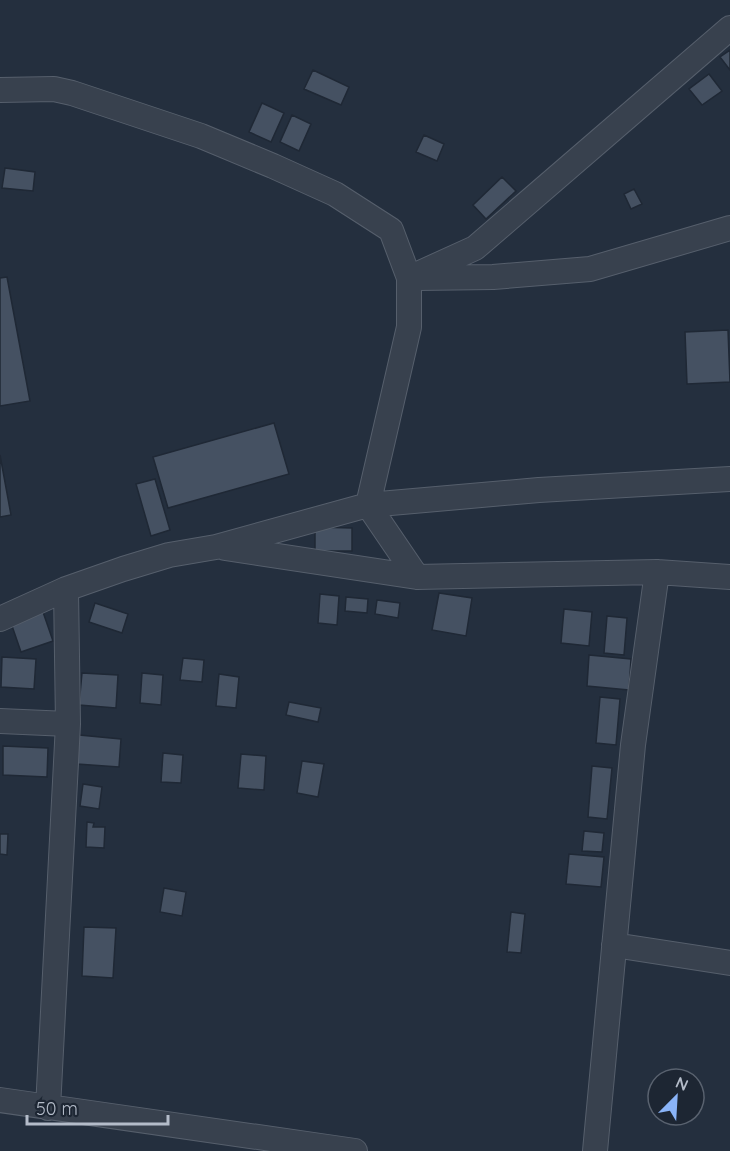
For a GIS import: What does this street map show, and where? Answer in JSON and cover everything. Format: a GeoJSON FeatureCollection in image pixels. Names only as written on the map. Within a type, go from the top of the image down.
{"type":"FeatureCollection","features":[{"type":"Feature","properties":{"kind":"street"},"geometry":{"type":"LineString","coordinates":[[409,278],[475,248],[730,28]]}},
{"type":"Feature","properties":{"kind":"street"},"geometry":{"type":"LineString","coordinates":[[0,90],[54,89],[72,93],[201,136],[284,170],[334,194],[391,230],[409,278],[409,327],[368,505],[417,577]]}},
{"type":"Feature","properties":{"kind":"street"},"geometry":{"type":"LineString","coordinates":[[409,278],[493,277],[590,269],[730,228]]}},
{"type":"Feature","properties":{"kind":"street"},"geometry":{"type":"LineString","coordinates":[[0,619],[66,589],[169,555],[216,547],[368,505],[539,490],[730,479]]}},
{"type":"Feature","properties":{"kind":"street"},"geometry":{"type":"LineString","coordinates":[[216,547],[417,577],[657,572],[730,577]]}},
{"type":"Feature","properties":{"kind":"street"},"geometry":{"type":"LineString","coordinates":[[595,1151],[633,745],[657,572]]}},
{"type":"Feature","properties":{"kind":"street"},"geometry":{"type":"LineString","coordinates":[[48,1108],[68,724],[66,589]]}},
{"type":"Feature","properties":{"kind":"street"},"geometry":{"type":"LineString","coordinates":[[0,721],[68,724]]}},
{"type":"Feature","properties":{"kind":"street"},"geometry":{"type":"LineString","coordinates":[[614,945],[730,963]]}},
{"type":"Feature","properties":{"kind":"street"},"geometry":{"type":"LineString","coordinates":[[0,1100],[355,1151]]}},
{"type":"Feature","properties":{"kind":"building"},"geometry":{"type":"Polygon","coordinates":[[[730,50],[730,70],[720,57],[730,50]]]}},
{"type":"Feature","properties":{"kind":"building"},"geometry":{"type":"Polygon","coordinates":[[[313,70],[349,87],[341,105],[304,89],[313,70]]]}},
{"type":"Feature","properties":{"kind":"building"},"geometry":{"type":"Polygon","coordinates":[[[709,74],[722,91],[702,105],[689,89],[709,74]]]}},
{"type":"Feature","properties":{"kind":"building"},"geometry":{"type":"Polygon","coordinates":[[[262,103],[284,113],[271,142],[249,132],[262,103]]]}},
{"type":"Feature","properties":{"kind":"building"},"geometry":{"type":"Polygon","coordinates":[[[292,115],[311,124],[299,151],[280,142],[292,115]]]}},
{"type":"Feature","properties":{"kind":"building"},"geometry":{"type":"Polygon","coordinates":[[[424,135],[444,144],[437,161],[416,152],[424,135]]]}},
{"type":"Feature","properties":{"kind":"building"},"geometry":{"type":"Polygon","coordinates":[[[5,168],[35,172],[33,191],[2,188],[5,168]]]}},
{"type":"Feature","properties":{"kind":"building"},"geometry":{"type":"Polygon","coordinates":[[[502,177],[516,191],[486,219],[473,205],[502,177]]]}},
{"type":"Feature","properties":{"kind":"building"},"geometry":{"type":"Polygon","coordinates":[[[634,189],[642,204],[631,209],[624,194],[634,189]]]}},
{"type":"Feature","properties":{"kind":"building"},"geometry":{"type":"Polygon","coordinates":[[[7,277],[30,401],[0,406],[0,278],[7,277]]]}},
{"type":"Feature","properties":{"kind":"building"},"geometry":{"type":"Polygon","coordinates":[[[728,330],[730,382],[687,384],[685,332],[728,330]]]}},
{"type":"Feature","properties":{"kind":"building"},"geometry":{"type":"Polygon","coordinates":[[[274,423],[289,474],[168,508],[153,457],[274,423]]]}},
{"type":"Feature","properties":{"kind":"building"},"geometry":{"type":"Polygon","coordinates":[[[0,455],[11,515],[0,517],[0,455]]]}},
{"type":"Feature","properties":{"kind":"building"},"geometry":{"type":"Polygon","coordinates":[[[155,479],[170,530],[151,536],[136,484],[155,479]]]}},
{"type":"Feature","properties":{"kind":"building"},"geometry":{"type":"Polygon","coordinates":[[[315,527],[352,528],[352,551],[315,551],[315,527]]]}},
{"type":"Feature","properties":{"kind":"building"},"geometry":{"type":"Polygon","coordinates":[[[439,593],[472,598],[466,636],[432,630],[439,593]]]}},
{"type":"Feature","properties":{"kind":"building"},"geometry":{"type":"Polygon","coordinates":[[[320,594],[339,596],[337,625],[318,623],[320,594]]]}},
{"type":"Feature","properties":{"kind":"building"},"geometry":{"type":"Polygon","coordinates":[[[346,597],[368,599],[367,613],[345,611],[346,597]]]}},
{"type":"Feature","properties":{"kind":"building"},"geometry":{"type":"Polygon","coordinates":[[[377,600],[400,603],[398,618],[375,614],[377,600]]]}},
{"type":"Feature","properties":{"kind":"building"},"geometry":{"type":"Polygon","coordinates":[[[95,603],[128,614],[122,633],[89,622],[95,603]]]}},
{"type":"Feature","properties":{"kind":"building"},"geometry":{"type":"Polygon","coordinates":[[[564,609],[592,612],[589,646],[561,643],[564,609]]]}},
{"type":"Feature","properties":{"kind":"building"},"geometry":{"type":"Polygon","coordinates":[[[43,612],[53,641],[21,652],[11,623],[43,612]]]}},
{"type":"Feature","properties":{"kind":"building"},"geometry":{"type":"Polygon","coordinates":[[[607,616],[627,618],[624,655],[604,653],[607,616]]]}},
{"type":"Feature","properties":{"kind":"building"},"geometry":{"type":"Polygon","coordinates":[[[589,655],[631,659],[629,690],[587,686],[589,655]]]}},
{"type":"Feature","properties":{"kind":"building"},"geometry":{"type":"Polygon","coordinates":[[[2,657],[36,659],[34,689],[1,687],[2,657]]]}},
{"type":"Feature","properties":{"kind":"building"},"geometry":{"type":"Polygon","coordinates":[[[183,658],[204,660],[202,682],[180,680],[183,658]]]}},
{"type":"Feature","properties":{"kind":"building"},"geometry":{"type":"Polygon","coordinates":[[[82,673],[118,675],[116,708],[79,705],[82,673]]]}},
{"type":"Feature","properties":{"kind":"building"},"geometry":{"type":"Polygon","coordinates":[[[142,673],[163,675],[161,705],[140,703],[142,673]]]}},
{"type":"Feature","properties":{"kind":"building"},"geometry":{"type":"Polygon","coordinates":[[[219,674],[239,677],[236,708],[216,706],[219,674]]]}},
{"type":"Feature","properties":{"kind":"building"},"geometry":{"type":"Polygon","coordinates":[[[600,697],[620,699],[616,745],[596,743],[600,697]]]}},
{"type":"Feature","properties":{"kind":"building"},"geometry":{"type":"Polygon","coordinates":[[[289,702],[321,708],[318,722],[286,715],[289,702]]]}},
{"type":"Feature","properties":{"kind":"building"},"geometry":{"type":"Polygon","coordinates":[[[79,735],[121,739],[119,767],[77,764],[79,735]]]}},
{"type":"Feature","properties":{"kind":"building"},"geometry":{"type":"Polygon","coordinates":[[[3,746],[48,748],[47,777],[3,775],[3,746]]]}},
{"type":"Feature","properties":{"kind":"building"},"geometry":{"type":"Polygon","coordinates":[[[163,753],[183,755],[181,783],[161,782],[163,753]]]}},
{"type":"Feature","properties":{"kind":"building"},"geometry":{"type":"Polygon","coordinates":[[[241,754],[266,756],[264,790],[238,788],[241,754]]]}},
{"type":"Feature","properties":{"kind":"building"},"geometry":{"type":"Polygon","coordinates":[[[302,761],[324,764],[318,797],[297,793],[302,761]]]}},
{"type":"Feature","properties":{"kind":"building"},"geometry":{"type":"Polygon","coordinates":[[[592,766],[612,768],[607,819],[588,817],[592,766]]]}},
{"type":"Feature","properties":{"kind":"building"},"geometry":{"type":"Polygon","coordinates":[[[83,784],[102,787],[99,809],[80,806],[83,784]]]}},
{"type":"Feature","properties":{"kind":"building"},"geometry":{"type":"Polygon","coordinates":[[[87,822],[94,823],[93,827],[105,827],[104,848],[86,847],[87,822]]]}},
{"type":"Feature","properties":{"kind":"building"},"geometry":{"type":"Polygon","coordinates":[[[584,831],[604,833],[602,852],[582,851],[584,831]]]}},
{"type":"Feature","properties":{"kind":"building"},"geometry":{"type":"Polygon","coordinates":[[[0,834],[8,834],[7,855],[0,854],[0,834]]]}},
{"type":"Feature","properties":{"kind":"building"},"geometry":{"type":"Polygon","coordinates":[[[569,854],[604,857],[601,887],[566,884],[569,854]]]}},
{"type":"Feature","properties":{"kind":"building"},"geometry":{"type":"Polygon","coordinates":[[[164,888],[186,892],[182,916],[160,912],[164,888]]]}},
{"type":"Feature","properties":{"kind":"building"},"geometry":{"type":"Polygon","coordinates":[[[511,912],[525,914],[521,953],[507,952],[511,912]]]}},
{"type":"Feature","properties":{"kind":"building"},"geometry":{"type":"Polygon","coordinates":[[[84,927],[116,928],[113,978],[82,976],[84,927]]]}}]}
